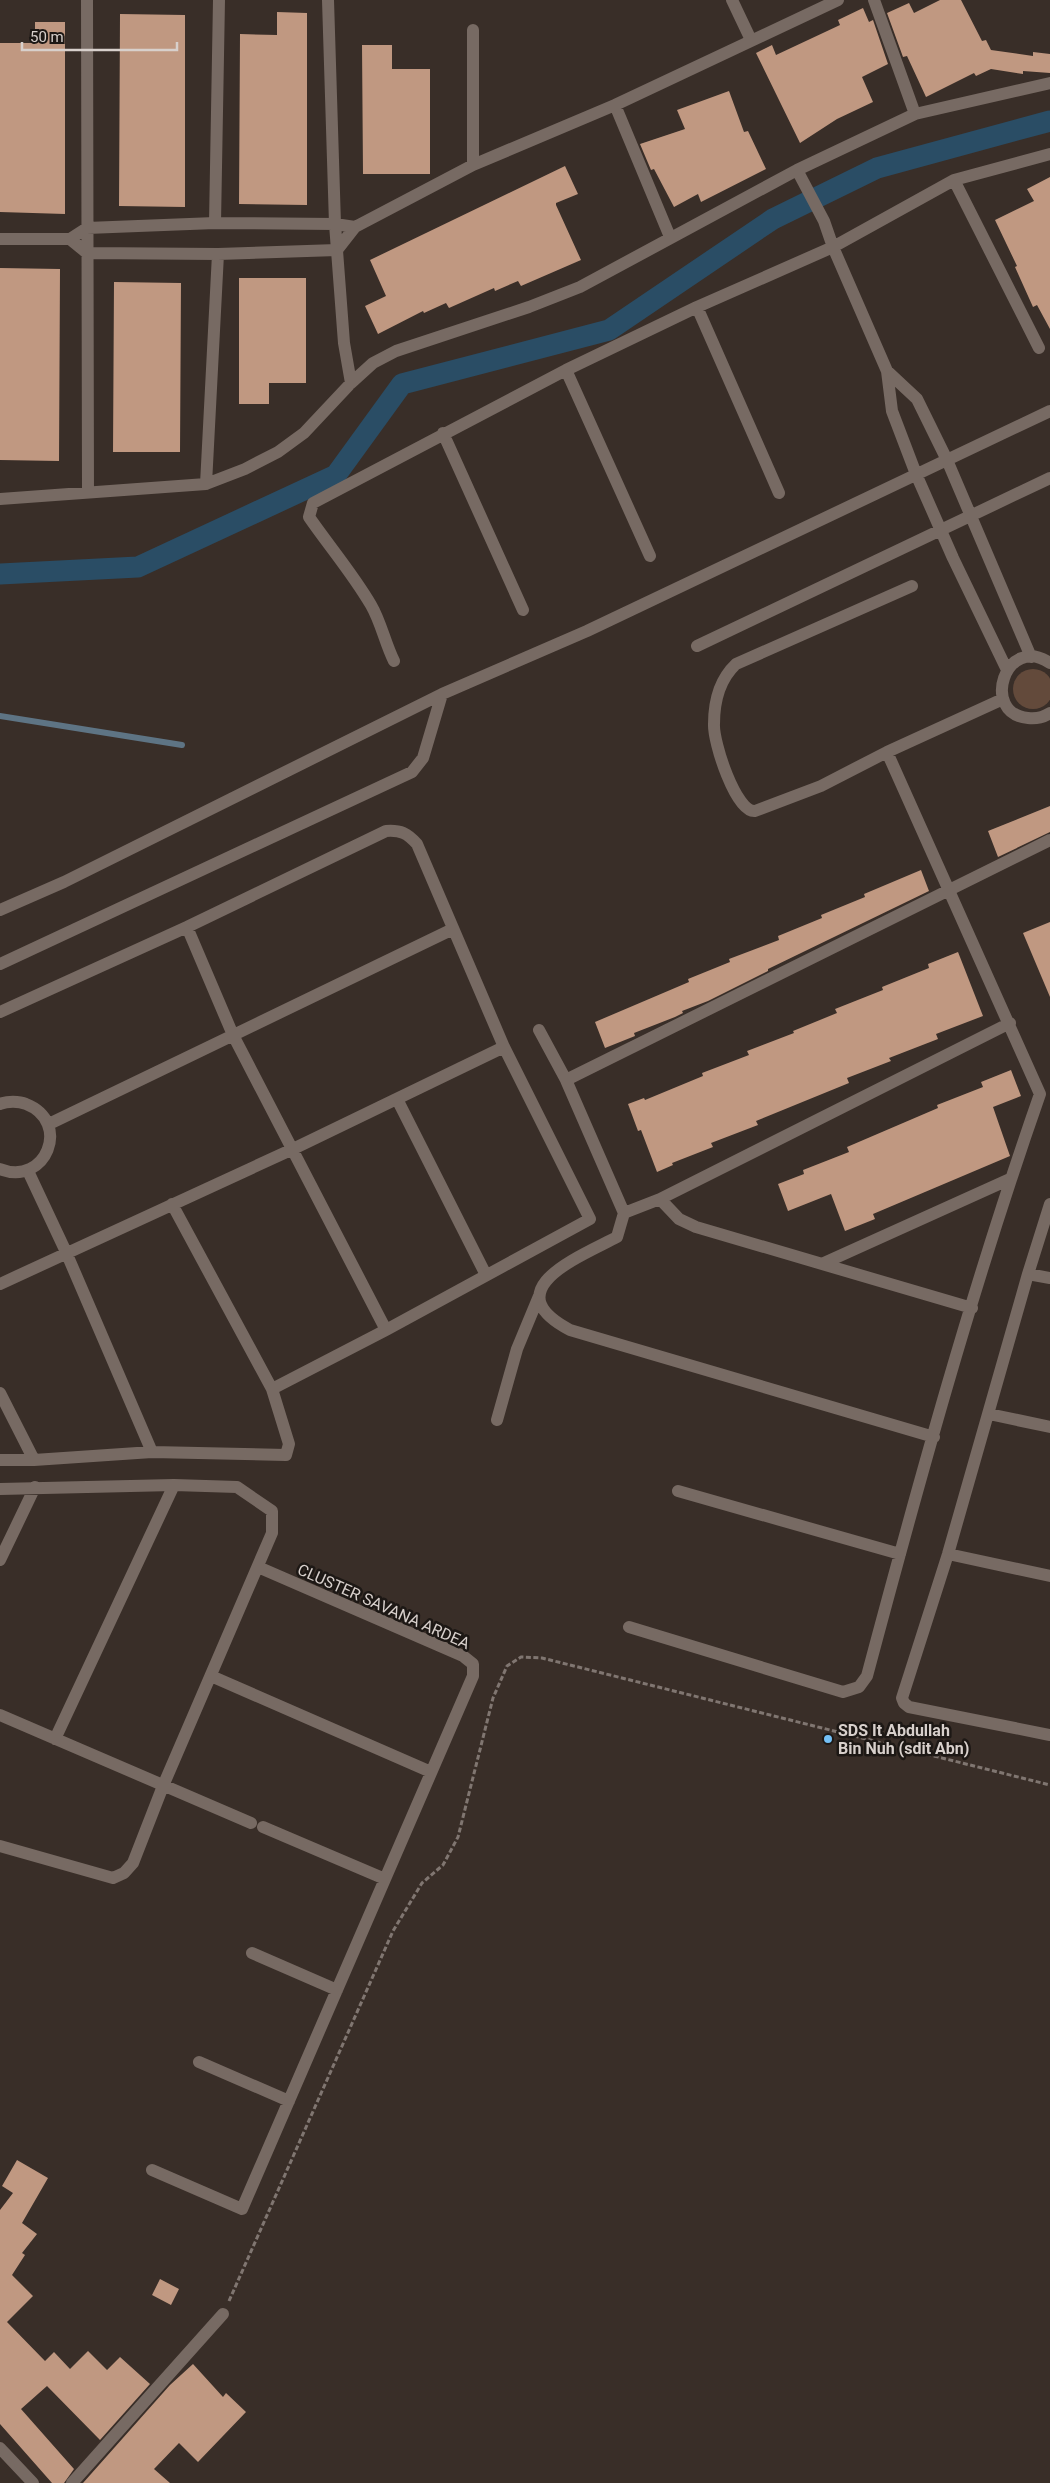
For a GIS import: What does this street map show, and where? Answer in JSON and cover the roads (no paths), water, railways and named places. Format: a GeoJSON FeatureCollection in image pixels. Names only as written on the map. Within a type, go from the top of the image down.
{"type":"FeatureCollection","features":[{"type":"Feature","properties":{"kind":"street"},"geometry":{"type":"LineString","coordinates":[[87,0],[88,491]]}},
{"type":"Feature","properties":{"kind":"street"},"geometry":{"type":"LineString","coordinates":[[215,222],[219,0]]}},
{"type":"Feature","properties":{"kind":"street"},"geometry":{"type":"LineString","coordinates":[[328,0],[335,224],[344,343],[350,383]]}},
{"type":"Feature","properties":{"kind":"street"},"geometry":{"type":"LineString","coordinates":[[732,0],[751,40]]}},
{"type":"Feature","properties":{"kind":"street"},"geometry":{"type":"LineString","coordinates":[[337,250],[355,227],[473,165],[615,105],[838,0]]}},
{"type":"Feature","properties":{"kind":"street"},"geometry":{"type":"LineString","coordinates":[[874,0],[915,114]]}},
{"type":"Feature","properties":{"kind":"street"},"geometry":{"type":"LineString","coordinates":[[473,30],[473,165]]}},
{"type":"Feature","properties":{"kind":"street"},"geometry":{"type":"LineString","coordinates":[[0,499],[88,491],[206,484],[245,469],[291,442],[322,416],[350,383],[373,363],[396,351],[529,307],[580,287],[797,170],[915,114],[1050,83]]}},
{"type":"Feature","properties":{"kind":"street"},"geometry":{"type":"LineString","coordinates":[[615,105],[670,237]]}},
{"type":"Feature","properties":{"kind":"street"},"geometry":{"type":"LineString","coordinates":[[394,661],[384,642],[381,627],[372,606],[309,517],[309,509],[313,503],[566,370],[697,307],[833,247],[954,180],[1050,154]]}},
{"type":"Feature","properties":{"kind":"street"},"geometry":{"type":"LineString","coordinates":[[797,170],[824,221],[833,247],[887,371],[892,411],[916,474],[1007,670]]}},
{"type":"Feature","properties":{"kind":"street"},"geometry":{"type":"LineString","coordinates":[[954,180],[1039,348]]}},
{"type":"Feature","properties":{"kind":"street"},"geometry":{"type":"LineString","coordinates":[[0,239],[70,239],[87,228],[215,222],[335,224],[355,227]]}},
{"type":"Feature","properties":{"kind":"street"},"geometry":{"type":"LineString","coordinates":[[70,239],[87,253],[218,254],[337,250]]}},
{"type":"Feature","properties":{"kind":"street"},"geometry":{"type":"LineString","coordinates":[[206,484],[218,254]]}},
{"type":"Feature","properties":{"kind":"street"},"geometry":{"type":"LineString","coordinates":[[697,307],[779,492]]}},
{"type":"Feature","properties":{"kind":"street"},"geometry":{"type":"LineString","coordinates":[[566,370],[650,556]]}},
{"type":"Feature","properties":{"kind":"street"},"geometry":{"type":"LineString","coordinates":[[887,371],[918,399],[947,460],[1031,657]]}},
{"type":"Feature","properties":{"kind":"street"},"geometry":{"type":"LineString","coordinates":[[0,910],[64,882],[442,694],[587,631],[1050,411]]}},
{"type":"Feature","properties":{"kind":"street"},"geometry":{"type":"LineString","coordinates":[[443,433],[523,610]]}},
{"type":"Feature","properties":{"kind":"street"},"geometry":{"type":"LineString","coordinates":[[697,646],[941,531],[970,514],[1050,478]]}},
{"type":"Feature","properties":{"kind":"street"},"geometry":{"type":"LineString","coordinates":[[912,586],[736,664],[726,673],[716,704],[714,726],[720,758],[742,806],[751,811],[822,786],[887,752],[1003,699]]}},
{"type":"Feature","properties":{"kind":"street"},"geometry":{"type":"LineString","coordinates":[[1049,717],[1032,719],[1018,716],[1012,712],[1003,699],[1002,684],[1007,670],[1020,660],[1031,657],[1050,663]]}},
{"type":"Feature","properties":{"kind":"street"},"geometry":{"type":"LineString","coordinates":[[0,964],[412,772],[423,758],[442,694]]}},
{"type":"Feature","properties":{"kind":"street"},"geometry":{"type":"LineString","coordinates":[[629,1627],[843,1692],[859,1687],[868,1676],[900,1554],[1010,1179],[1045,1092],[1010,1023],[887,752]]}},
{"type":"Feature","properties":{"kind":"street"},"geometry":{"type":"LineString","coordinates":[[0,1012],[187,927],[386,830],[399,830],[409,835],[417,844],[504,1047],[590,1219],[386,1330],[272,1389]]}},
{"type":"Feature","properties":{"kind":"street"},"geometry":{"type":"LineString","coordinates":[[566,1080],[1050,840]]}},
{"type":"Feature","properties":{"kind":"street"},"geometry":{"type":"LineString","coordinates":[[187,927],[233,1035],[386,1330]]}},
{"type":"Feature","properties":{"kind":"street"},"geometry":{"type":"LineString","coordinates":[[48,1124],[453,930]]}},
{"type":"Feature","properties":{"kind":"street"},"geometry":{"type":"LineString","coordinates":[[624,1213],[660,1199],[1010,1023]]}},
{"type":"Feature","properties":{"kind":"street"},"geometry":{"type":"LineString","coordinates":[[497,1420],[517,1349],[540,1296],[541,1288],[547,1278],[558,1268],[617,1237],[624,1213],[566,1080],[539,1030]]}},
{"type":"Feature","properties":{"kind":"street"},"geometry":{"type":"LineString","coordinates":[[0,1284],[293,1149],[504,1047]]}},
{"type":"Feature","properties":{"kind":"street"},"geometry":{"type":"LineString","coordinates":[[397,1099],[486,1274]]}},
{"type":"Feature","properties":{"kind":"street"},"geometry":{"type":"LineString","coordinates":[[0,1169],[10,1173],[28,1171],[43,1159],[50,1142],[48,1124],[38,1108],[22,1102],[1,1101]]}},
{"type":"Feature","properties":{"kind":"street"},"geometry":{"type":"LineString","coordinates":[[28,1171],[66,1252],[152,1452]]}},
{"type":"Feature","properties":{"kind":"street"},"geometry":{"type":"LineString","coordinates":[[824,1263],[1010,1179]]}},
{"type":"Feature","properties":{"kind":"street"},"geometry":{"type":"LineString","coordinates":[[660,1199],[679,1219],[696,1227],[824,1263],[972,1308]]}},
{"type":"Feature","properties":{"kind":"street"},"geometry":{"type":"LineString","coordinates":[[0,1460],[34,1460],[152,1452],[286,1456],[289,1444],[272,1389],[172,1204]]}},
{"type":"Feature","properties":{"kind":"street"},"geometry":{"type":"LineString","coordinates":[[1050,1204],[1028,1274],[948,1554],[903,1690],[904,1704],[909,1707],[1050,1735]]}},
{"type":"Feature","properties":{"kind":"street"},"geometry":{"type":"LineString","coordinates":[[1028,1274],[1050,1278]]}},
{"type":"Feature","properties":{"kind":"street"},"geometry":{"type":"LineString","coordinates":[[540,1296],[543,1310],[552,1321],[570,1330],[934,1437]]}},
{"type":"Feature","properties":{"kind":"street"},"geometry":{"type":"LineString","coordinates":[[0,1392],[34,1460]]}},
{"type":"Feature","properties":{"kind":"street"},"geometry":{"type":"LineString","coordinates":[[988,1414],[1050,1427]]}},
{"type":"Feature","properties":{"kind":"street"},"geometry":{"type":"LineString","coordinates":[[55,1739],[174,1484]]}},
{"type":"Feature","properties":{"kind":"street"},"geometry":{"type":"LineString","coordinates":[[0,1489],[174,1484],[237,1488],[272,1511],[272,1533],[132,1864],[124,1874],[113,1878],[0,1846]]}},
{"type":"Feature","properties":{"kind":"street"},"geometry":{"type":"LineString","coordinates":[[0,1560],[34,1487]]}},
{"type":"Feature","properties":{"kind":"street"},"geometry":{"type":"LineString","coordinates":[[678,1492],[900,1554]]}},
{"type":"Feature","properties":{"kind":"street"},"geometry":{"type":"LineString","coordinates":[[948,1554],[1050,1576]]}},
{"type":"Feature","properties":{"kind":"street","name":"CLUSTER SAVANA ARDEA"},"geometry":{"type":"LineString","coordinates":[[152,2170],[242,2209],[473,1676],[473,1664],[463,1656],[258,1567]]}},
{"type":"Feature","properties":{"kind":"street"},"geometry":{"type":"LineString","coordinates":[[211,1676],[431,1772]]}},
{"type":"Feature","properties":{"kind":"street"},"geometry":{"type":"LineString","coordinates":[[0,1715],[385,1879]]}},
{"type":"Feature","properties":{"kind":"street"},"geometry":{"type":"LineString","coordinates":[[252,1953],[337,1990]]}},
{"type":"Feature","properties":{"kind":"street"},"geometry":{"type":"LineString","coordinates":[[200,2062],[289,2101]]}},
{"type":"Feature","properties":{"kind":"street"},"geometry":{"type":"LineString","coordinates":[[72,2483],[223,2314]]}},
{"type":"Feature","properties":{"kind":"street"},"geometry":{"type":"LineString","coordinates":[[0,2448],[33,2483]]}},
{"type":"Feature","properties":{"kind":"waterway"},"geometry":{"type":"LineString","coordinates":[[0,574],[138,567],[336,475],[402,384],[609,330],[773,219],[877,168],[1050,121]]}},
{"type":"Feature","properties":{"kind":"waterway"},"geometry":{"type":"LineString","coordinates":[[0,716],[182,745]]}},
{"type":"Feature","properties":{"kind":"place","name":"SDS It Abdullah Bin Nuh (sdit Abn)"},"geometry":{"type":"Point","coordinates":[828,1739]}}]}
